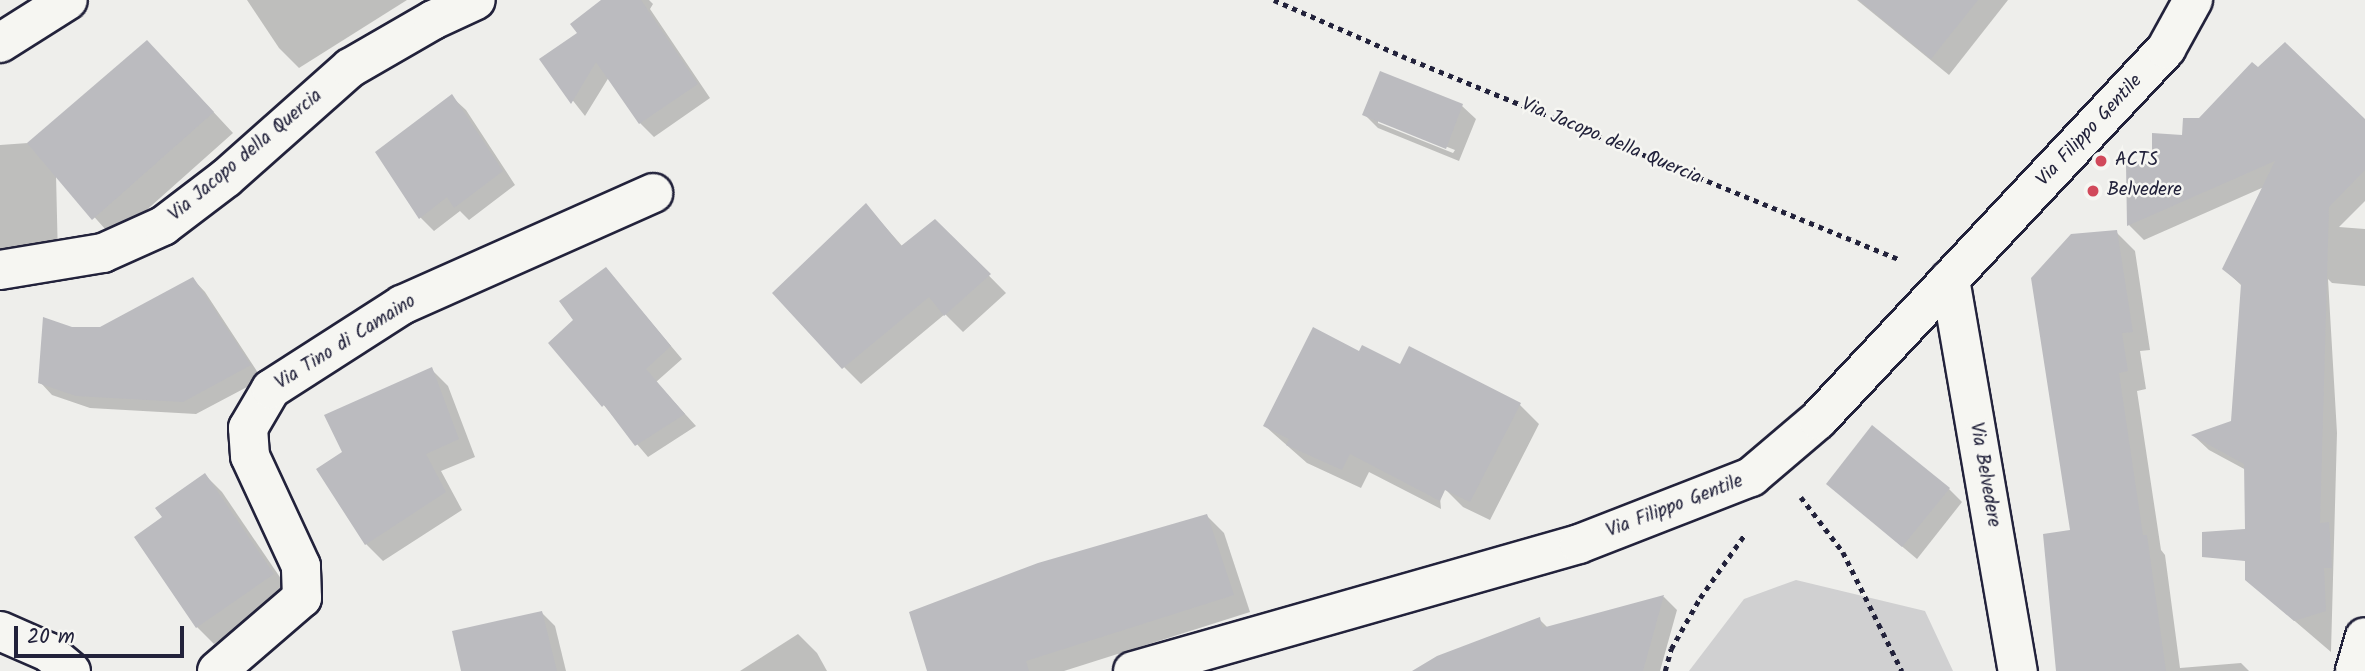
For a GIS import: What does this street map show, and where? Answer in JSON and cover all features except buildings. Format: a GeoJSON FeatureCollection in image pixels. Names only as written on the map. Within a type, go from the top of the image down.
{"type":"FeatureCollection","features":[{"type":"Feature","properties":{"kind":"street"},"geometry":{"type":"LineString","coordinates":[[0,43],[68,0]]}},
{"type":"Feature","properties":{"kind":"street","name":"Via Jacopo della Quercia"},"geometry":{"type":"LineString","coordinates":[[0,270],[103,253],[163,226],[226,178],[350,68],[433,20],[476,0]]}},
{"type":"Feature","properties":{"kind":"street","name":"Via Filippo Gentile"},"geometry":{"type":"LineString","coordinates":[[1133,671],[1579,544],[1760,470],[1818,420],[2166,50],[2193,0]]}},
{"type":"Feature","properties":{"kind":"street","name":"Via Tino di Camaino"},"geometry":{"type":"LineString","coordinates":[[217,671],[302,598],[302,566],[250,456],[248,428],[271,389],[402,305],[653,193]]}},
{"type":"Feature","properties":{"kind":"street","name":"Via Belvedere"},"geometry":{"type":"LineString","coordinates":[[1950,279],[2018,671]]}},
{"type":"Feature","properties":{"kind":"street"},"geometry":{"type":"LineString","coordinates":[[0,631],[48,652],[71,671]]}},
{"type":"Feature","properties":{"kind":"street"},"geometry":{"type":"LineString","coordinates":[[2355,671],[2365,637]]}},
{"type":"Feature","properties":{"kind":"path","name":"Via Jacopo della Quercia"},"geometry":{"type":"LineString","coordinates":[[1274,0],[1770,209],[1950,279]]}},
{"type":"Feature","properties":{"kind":"path"},"geometry":{"type":"LineString","coordinates":[[1665,671],[1671,649],[1700,598],[1754,521],[1760,501],[1760,470]]}},
{"type":"Feature","properties":{"kind":"path"},"geometry":{"type":"LineString","coordinates":[[1760,470],[1807,504],[1843,552],[1902,671]]}},
{"type":"Feature","properties":{"kind":"shaded area"},"geometry":{"type":"Polygon","coordinates":[[[1796,580],[1925,611],[1953,671],[1689,671],[1744,599],[1796,580]]]}},
{"type":"Feature","properties":{"kind":"place","name":"ACTS"},"geometry":{"type":"Point","coordinates":[2101,161]}},
{"type":"Feature","properties":{"kind":"place","name":"Belvedere"},"geometry":{"type":"Point","coordinates":[2093,191]}}]}
